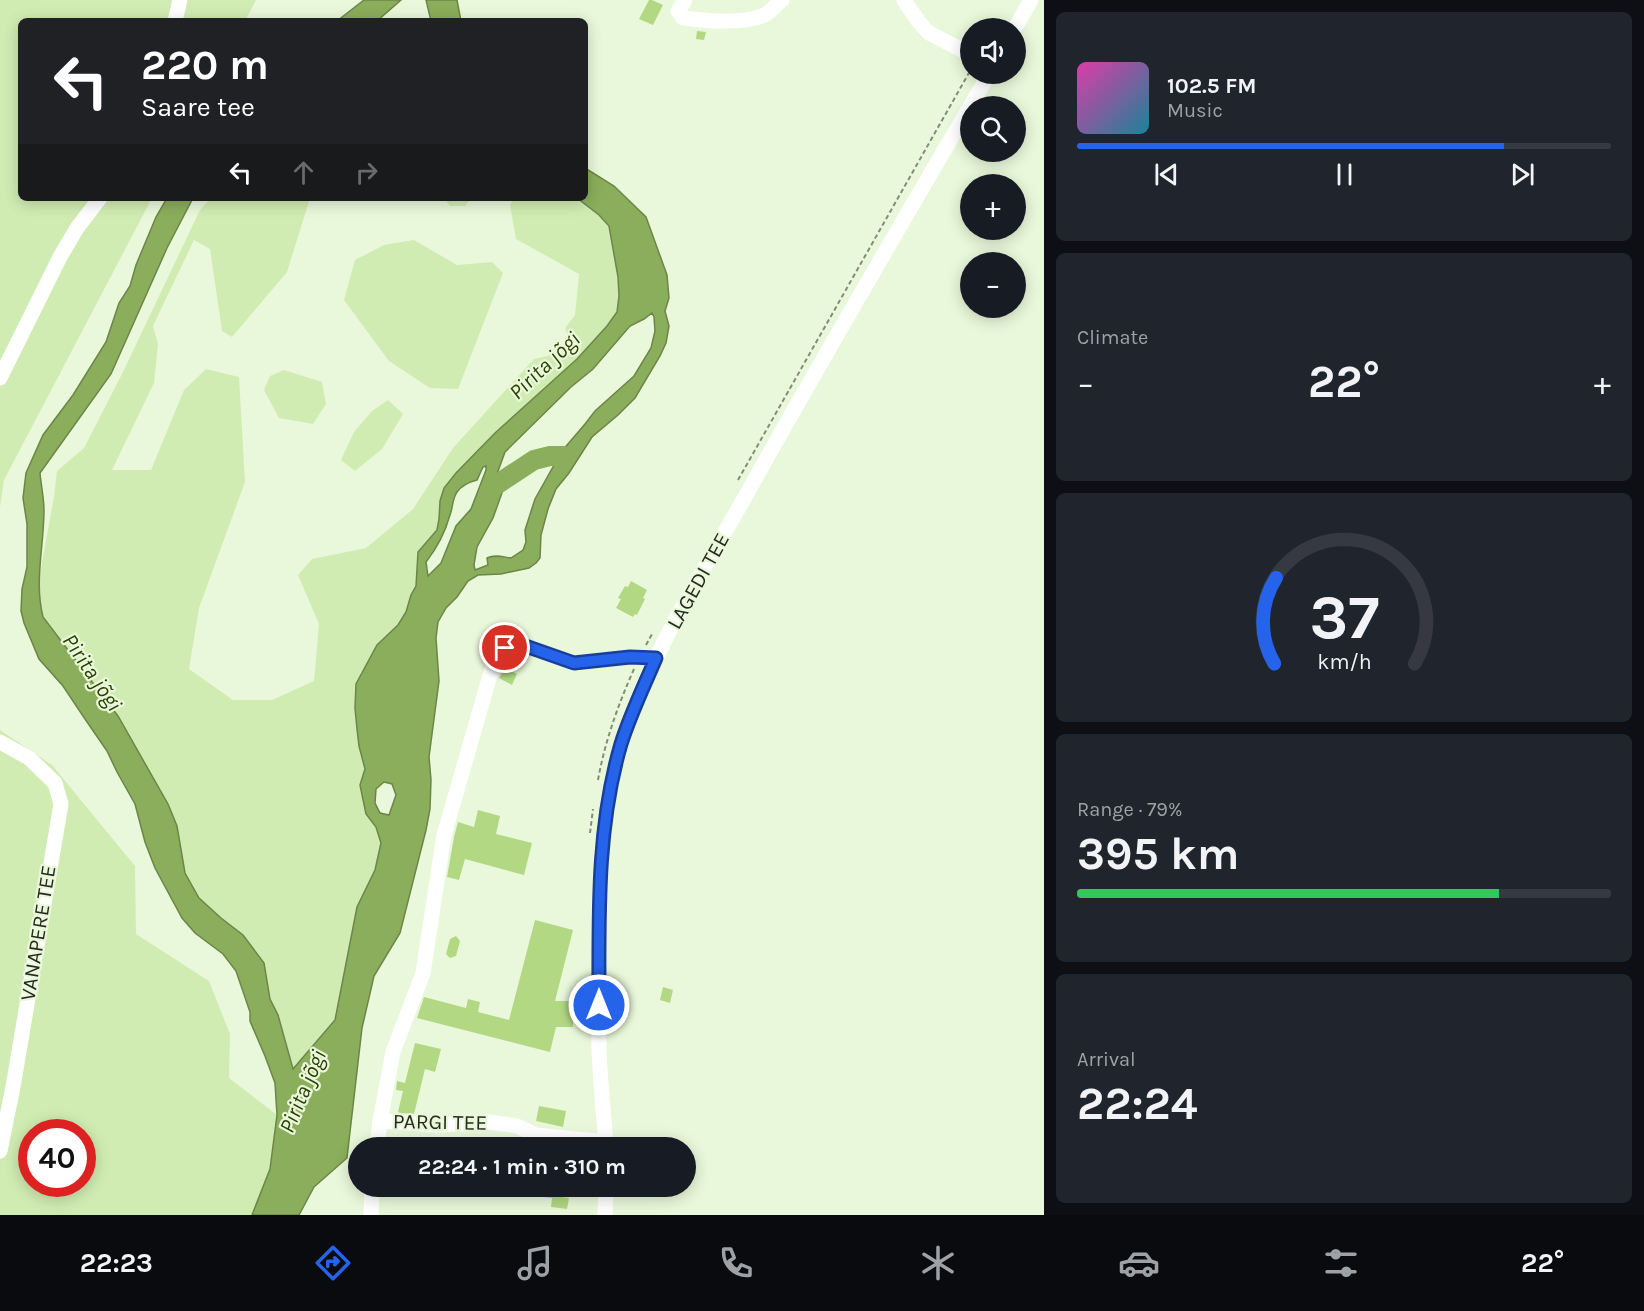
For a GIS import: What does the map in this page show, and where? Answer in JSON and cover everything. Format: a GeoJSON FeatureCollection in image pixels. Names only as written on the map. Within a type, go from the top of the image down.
{"type":"FeatureCollection","features":[{"type":"Feature","properties":{"kind":"street"},"geometry":{"type":"LineString","coordinates":[[176,18],[180,0]]}},
{"type":"Feature","properties":{"kind":"street"},"geometry":{"type":"LineString","coordinates":[[685,0],[678,11],[683,18],[718,21],[761,16],[782,0]]}},
{"type":"Feature","properties":{"kind":"street"},"geometry":{"type":"LineString","coordinates":[[904,0],[929,33],[960,49]]}},
{"type":"Feature","properties":{"kind":"street"},"geometry":{"type":"LineString","coordinates":[[1021,18],[1031,0]]}},
{"type":"Feature","properties":{"kind":"street","name":"LAGEDI TEE"},"geometry":{"type":"LineString","coordinates":[[605,1137],[599,1049],[598,929],[604,827],[621,743],[636,702],[674,622],[789,417],[983,84]]}},
{"type":"Feature","properties":{"kind":"street"},"geometry":{"type":"LineString","coordinates":[[0,378],[60,257],[77,228],[98,201]]}},
{"type":"Feature","properties":{"kind":"street","name":"PARGI TEE"},"geometry":{"type":"LineString","coordinates":[[378,1137],[393,1052],[423,973],[444,835],[491,672],[505,648],[517,643],[574,663],[639,657],[656,658]]}},
{"type":"Feature","properties":{"kind":"street","name":"VANAPERE TEE"},"geometry":{"type":"LineString","coordinates":[[0,742],[29,758],[55,783],[61,804],[0,1151]]}},
{"type":"Feature","properties":{"kind":"street","name":"PARGI TEE"},"geometry":{"type":"LineString","coordinates":[[380,1121],[438,1125],[489,1122],[517,1126],[536,1135],[550,1137]]}},
{"type":"Feature","properties":{"kind":"street"},"geometry":{"type":"LineString","coordinates":[[371,1215],[372,1197]]}},
{"type":"Feature","properties":{"kind":"street"},"geometry":{"type":"LineString","coordinates":[[605,1215],[606,1197]]}},
{"type":"Feature","properties":{"kind":"path"},"geometry":{"type":"LineString","coordinates":[[738,481],[963,84]]}},
{"type":"Feature","properties":{"kind":"path"},"geometry":{"type":"LineString","coordinates":[[597,782],[603,752],[622,695],[639,657],[655,630]]}},
{"type":"Feature","properties":{"kind":"path"},"geometry":{"type":"LineString","coordinates":[[590,834],[594,803]]}},
{"type":"Feature","properties":{"kind":"shaded area"},"geometry":{"type":"Polygon","coordinates":[[[0,0],[256,0],[247,18],[18,18],[18,201],[150,201],[4,480],[0,507],[0,0]]]}},
{"type":"Feature","properties":{"kind":"shaded area"},"geometry":{"type":"Polygon","coordinates":[[[208,201],[309,201],[287,272],[232,337],[222,331],[210,249],[194,240],[153,326],[158,344],[154,383],[112,470],[151,470],[184,390],[206,369],[239,377],[245,482],[199,608],[189,669],[233,700],[272,700],[314,681],[319,624],[298,575],[312,559],[366,548],[413,509],[453,448],[534,359],[573,350],[565,328],[575,315],[579,274],[516,239],[510,205],[512,201],[581,201],[609,226],[618,277],[617,312],[607,326],[577,359],[495,433],[444,488],[440,501],[437,530],[418,552],[416,586],[406,612],[398,625],[359,746],[365,769],[360,785],[366,814],[376,827],[381,843],[375,870],[357,907],[335,1020],[292,1070],[278,1015],[270,999],[264,963],[243,935],[199,898],[185,873],[177,826],[168,804],[118,716],[43,617],[39,600],[38,584],[57,471],[84,448],[200,210],[208,201]]]}},
{"type":"Feature","properties":{"kind":"shaded area"},"geometry":{"type":"Polygon","coordinates":[[[446,201],[469,201],[465,206],[450,206],[446,201]]]}},
{"type":"Feature","properties":{"kind":"shaded area"},"geometry":{"type":"Polygon","coordinates":[[[414,240],[457,265],[492,262],[503,273],[458,389],[430,388],[389,361],[344,300],[355,260],[384,245],[414,240]]]}},
{"type":"Feature","properties":{"kind":"shaded area"},"geometry":{"type":"Polygon","coordinates":[[[284,370],[322,382],[326,404],[313,424],[279,418],[264,390],[270,376],[284,370]]]}},
{"type":"Feature","properties":{"kind":"shaded area"},"geometry":{"type":"Polygon","coordinates":[[[388,400],[403,414],[382,449],[355,471],[341,460],[354,432],[372,411],[388,400]]]}},
{"type":"Feature","properties":{"kind":"shaded area"},"geometry":{"type":"Polygon","coordinates":[[[0,730],[52,765],[135,866],[136,934],[209,981],[230,1034],[229,1078],[277,1115],[270,1169],[252,1215],[0,1215],[0,730]]]}},
{"type":"Feature","properties":{"kind":"water"},"geometry":{"type":"Polygon","coordinates":[[[364,0],[401,0],[380,18],[341,18],[364,0]]]}},
{"type":"Feature","properties":{"kind":"water"},"geometry":{"type":"Polygon","coordinates":[[[426,0],[457,0],[460,18],[430,18],[426,0]]]}},
{"type":"Feature","properties":{"kind":"water"},"geometry":{"type":"Polygon","coordinates":[[[588,170],[614,186],[646,217],[667,275],[669,298],[665,311],[669,326],[666,343],[635,398],[592,437],[556,489],[541,535],[540,558],[536,563],[529,568],[501,574],[478,575],[468,581],[446,608],[438,622],[436,638],[439,681],[429,757],[430,809],[400,933],[374,976],[362,1028],[347,1158],[314,1187],[299,1215],[252,1215],[270,1169],[277,1115],[275,1083],[250,1021],[250,1012],[236,971],[223,954],[195,933],[182,918],[155,868],[135,804],[107,751],[63,686],[39,659],[24,623],[21,611],[22,589],[27,567],[27,524],[23,498],[26,473],[43,435],[73,395],[106,342],[119,303],[130,286],[136,265],[165,201],[191,201],[167,248],[111,374],[40,473],[44,524],[39,577],[40,604],[43,617],[118,716],[168,804],[177,826],[185,873],[199,898],[243,935],[264,963],[270,999],[278,1015],[293,1069],[335,1020],[357,907],[375,870],[381,843],[376,827],[366,814],[360,785],[365,769],[357,729],[356,684],[377,645],[398,625],[406,612],[416,586],[418,552],[437,530],[440,501],[444,488],[495,433],[577,359],[617,312],[618,277],[609,226],[581,201],[588,201],[588,170]],[[652,313],[630,326],[593,369],[571,387],[505,452],[497,474],[503,490],[493,518],[477,547],[475,570],[488,565],[487,558],[496,556],[511,558],[523,550],[526,542],[525,530],[535,499],[562,451],[595,411],[634,376],[651,348],[655,331],[652,313]],[[486,466],[483,467],[477,480],[463,486],[455,495],[443,534],[426,562],[428,576],[441,563],[456,526],[471,509],[486,466]],[[384,782],[376,789],[375,803],[380,813],[389,815],[396,795],[392,784],[384,782]]]}},
{"type":"Feature","properties":{"kind":"building"},"geometry":{"type":"Polygon","coordinates":[[[649,0],[663,5],[653,25],[639,19],[649,0]]]}},
{"type":"Feature","properties":{"kind":"building"},"geometry":{"type":"Polygon","coordinates":[[[697,31],[706,32],[704,40],[696,39],[697,31]]]}},
{"type":"Feature","properties":{"kind":"building"},"geometry":{"type":"Polygon","coordinates":[[[631,581],[647,590],[637,615],[633,617],[616,608],[621,599],[618,598],[631,581]]]}},
{"type":"Feature","properties":{"kind":"building"},"geometry":{"type":"Polygon","coordinates":[[[505,668],[517,674],[512,685],[499,678],[505,668]]]}},
{"type":"Feature","properties":{"kind":"building"},"geometry":{"type":"Polygon","coordinates":[[[478,810],[500,816],[496,834],[532,843],[524,875],[465,859],[459,880],[447,877],[458,822],[474,827],[478,810]]]}},
{"type":"Feature","properties":{"kind":"building"},"geometry":{"type":"Polygon","coordinates":[[[535,920],[573,930],[555,1001],[573,1001],[573,1027],[556,1027],[550,1052],[417,1018],[424,997],[466,1008],[468,999],[480,1002],[478,1012],[509,1020],[535,920]]]}},
{"type":"Feature","properties":{"kind":"building"},"geometry":{"type":"Polygon","coordinates":[[[456,936],[460,941],[456,956],[450,958],[446,954],[450,939],[456,936]]]}},
{"type":"Feature","properties":{"kind":"building"},"geometry":{"type":"Polygon","coordinates":[[[663,987],[673,990],[670,1003],[660,1000],[663,987]]]}},
{"type":"Feature","properties":{"kind":"building"},"geometry":{"type":"Polygon","coordinates":[[[415,1043],[441,1049],[435,1072],[425,1069],[414,1114],[400,1113],[398,1112],[403,1091],[396,1090],[397,1081],[405,1083],[415,1043]]]}},
{"type":"Feature","properties":{"kind":"building"},"geometry":{"type":"Polygon","coordinates":[[[539,1106],[566,1111],[563,1127],[536,1121],[539,1106]]]}},
{"type":"Feature","properties":{"kind":"building"},"geometry":{"type":"Polygon","coordinates":[[[544,1197],[569,1198],[567,1209],[551,1207],[552,1198],[544,1197]]]}},
{"type":"Feature","properties":{"kind":"waterway","name":"Pirita jõgi"},"geometry":{"type":"LineString","coordinates":[[490,489],[534,460],[550,456],[564,456]]}},
{"type":"Feature","properties":{"kind":"route"},"geometry":{"type":"LineString","coordinates":[[505,648],[517,643],[574,663],[630,657],[656,658],[621,743],[611,784],[600,873],[599,1005]]}}]}
